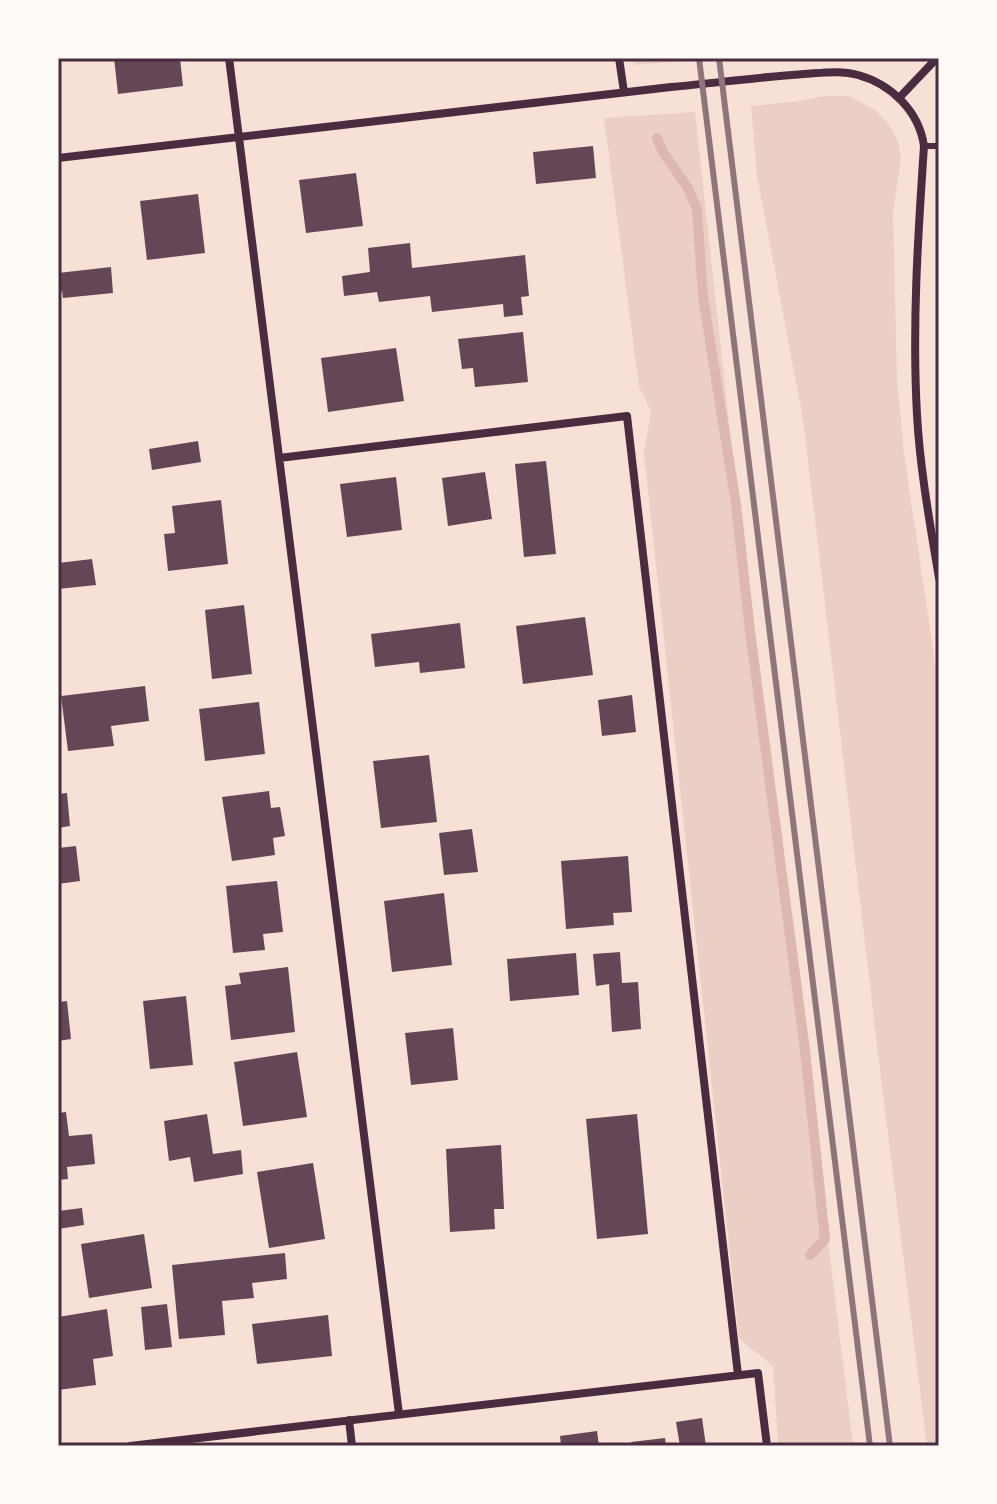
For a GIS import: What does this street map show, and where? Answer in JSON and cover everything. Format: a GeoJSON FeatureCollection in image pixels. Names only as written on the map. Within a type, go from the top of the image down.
{"type":"FeatureCollection","features":[{"type":"Feature","properties":{"kind":"street"},"geometry":{"type":"LineString","coordinates":[[229,58],[399,1414]]}},
{"type":"Feature","properties":{"kind":"street"},"geometry":{"type":"LineString","coordinates":[[619,58],[624,92]]}},
{"type":"Feature","properties":{"kind":"street"},"geometry":{"type":"LineString","coordinates":[[899,98],[937,58]]}},
{"type":"Feature","properties":{"kind":"street"},"geometry":{"type":"LineString","coordinates":[[58,158],[789,75],[833,72],[856,74],[875,81],[899,98],[916,120],[924,146],[917,252],[917,413],[939,578]]}},
{"type":"Feature","properties":{"kind":"street"},"geometry":{"type":"LineString","coordinates":[[279,458],[627,416],[738,1375]]}},
{"type":"Feature","properties":{"kind":"street"},"geometry":{"type":"LineString","coordinates":[[130,1446],[758,1373],[767,1446]]}},
{"type":"Feature","properties":{"kind":"street"},"geometry":{"type":"LineString","coordinates":[[349,1420],[352,1446]]}},
{"type":"Feature","properties":{"kind":"lane"},"geometry":{"type":"LineString","coordinates":[[924,146],[939,146]]}},
{"type":"Feature","properties":{"kind":"shaded area"},"geometry":{"type":"Polygon","coordinates":[[[634,58],[687,58],[687,61],[635,65],[634,58]]]}},
{"type":"Feature","properties":{"kind":"shaded area"},"geometry":{"type":"Polygon","coordinates":[[[824,96],[849,96],[875,110],[888,123],[898,141],[901,160],[893,211],[897,378],[904,453],[939,689],[939,1446],[927,1446],[803,419],[757,176],[751,106],[824,96]]]}},
{"type":"Feature","properties":{"kind":"shaded area"},"geometry":{"type":"Polygon","coordinates":[[[695,112],[733,459],[853,1446],[778,1446],[773,1366],[739,1339],[644,453],[651,411],[639,387],[604,118],[695,112]]]}},
{"type":"Feature","properties":{"kind":"building"},"geometry":{"type":"Polygon","coordinates":[[[114,58],[180,58],[183,86],[118,94],[114,58]]]}},
{"type":"Feature","properties":{"kind":"building"},"geometry":{"type":"Polygon","coordinates":[[[593,146],[596,178],[536,184],[533,152],[593,146]]]}},
{"type":"Feature","properties":{"kind":"building"},"geometry":{"type":"Polygon","coordinates":[[[356,173],[363,226],[306,233],[299,180],[356,173]]]}},
{"type":"Feature","properties":{"kind":"building"},"geometry":{"type":"Polygon","coordinates":[[[198,194],[205,253],[147,260],[140,201],[198,194]]]}},
{"type":"Feature","properties":{"kind":"building"},"geometry":{"type":"Polygon","coordinates":[[[410,243],[412,268],[525,255],[529,296],[521,297],[523,315],[504,317],[503,304],[432,312],[430,296],[379,302],[377,292],[344,296],[342,276],[370,272],[368,248],[410,243]]]}},
{"type":"Feature","properties":{"kind":"building"},"geometry":{"type":"Polygon","coordinates":[[[111,267],[113,293],[63,298],[62,291],[58,292],[58,273],[111,267]]]}},
{"type":"Feature","properties":{"kind":"building"},"geometry":{"type":"Polygon","coordinates":[[[523,332],[528,382],[475,387],[473,368],[462,369],[458,339],[523,332]]]}},
{"type":"Feature","properties":{"kind":"building"},"geometry":{"type":"Polygon","coordinates":[[[396,348],[404,401],[328,412],[321,358],[396,348]]]}},
{"type":"Feature","properties":{"kind":"building"},"geometry":{"type":"Polygon","coordinates":[[[198,441],[201,462],[152,470],[149,449],[198,441]]]}},
{"type":"Feature","properties":{"kind":"building"},"geometry":{"type":"Polygon","coordinates":[[[546,461],[556,554],[524,557],[515,464],[546,461]]]}},
{"type":"Feature","properties":{"kind":"building"},"geometry":{"type":"Polygon","coordinates":[[[485,472],[492,519],[448,526],[442,478],[485,472]]]}},
{"type":"Feature","properties":{"kind":"building"},"geometry":{"type":"Polygon","coordinates":[[[396,477],[402,530],[347,537],[340,484],[396,477]]]}},
{"type":"Feature","properties":{"kind":"building"},"geometry":{"type":"Polygon","coordinates":[[[221,500],[228,564],[168,571],[164,534],[175,533],[172,506],[221,500]]]}},
{"type":"Feature","properties":{"kind":"building"},"geometry":{"type":"Polygon","coordinates":[[[92,559],[96,585],[58,589],[58,563],[92,559]]]}},
{"type":"Feature","properties":{"kind":"building"},"geometry":{"type":"Polygon","coordinates":[[[244,605],[252,674],[212,679],[205,610],[244,605]]]}},
{"type":"Feature","properties":{"kind":"building"},"geometry":{"type":"Polygon","coordinates":[[[585,617],[593,675],[523,684],[516,626],[585,617]]]}},
{"type":"Feature","properties":{"kind":"building"},"geometry":{"type":"Polygon","coordinates":[[[460,623],[465,668],[420,673],[419,662],[375,667],[371,634],[460,623]]]}},
{"type":"Feature","properties":{"kind":"building"},"geometry":{"type":"Polygon","coordinates":[[[145,686],[149,721],[111,726],[114,746],[68,751],[61,696],[145,686]]]}},
{"type":"Feature","properties":{"kind":"building"},"geometry":{"type":"Polygon","coordinates":[[[632,695],[636,732],[602,736],[598,700],[632,695]]]}},
{"type":"Feature","properties":{"kind":"building"},"geometry":{"type":"Polygon","coordinates":[[[259,702],[265,754],[205,761],[199,709],[259,702]]]}},
{"type":"Feature","properties":{"kind":"building"},"geometry":{"type":"Polygon","coordinates":[[[429,755],[437,822],[381,828],[373,761],[429,755]]]}},
{"type":"Feature","properties":{"kind":"building"},"geometry":{"type":"Polygon","coordinates":[[[269,791],[271,808],[280,807],[285,836],[273,838],[275,855],[232,861],[222,797],[269,791]]]}},
{"type":"Feature","properties":{"kind":"building"},"geometry":{"type":"Polygon","coordinates":[[[67,793],[70,826],[58,828],[58,794],[67,793]]]}},
{"type":"Feature","properties":{"kind":"building"},"geometry":{"type":"Polygon","coordinates":[[[472,829],[478,872],[444,875],[439,833],[472,829]]]}},
{"type":"Feature","properties":{"kind":"building"},"geometry":{"type":"Polygon","coordinates":[[[76,846],[80,881],[58,884],[58,848],[76,846]]]}},
{"type":"Feature","properties":{"kind":"building"},"geometry":{"type":"Polygon","coordinates":[[[628,856],[632,912],[613,913],[614,925],[566,929],[561,861],[628,856]]]}},
{"type":"Feature","properties":{"kind":"building"},"geometry":{"type":"Polygon","coordinates":[[[277,881],[283,932],[263,934],[265,950],[233,953],[226,886],[277,881]]]}},
{"type":"Feature","properties":{"kind":"building"},"geometry":{"type":"Polygon","coordinates":[[[444,893],[452,965],[392,972],[384,901],[444,893]]]}},
{"type":"Feature","properties":{"kind":"building"},"geometry":{"type":"Polygon","coordinates":[[[620,952],[622,983],[638,982],[641,1029],[612,1032],[609,984],[596,986],[593,954],[620,952]]]}},
{"type":"Feature","properties":{"kind":"building"},"geometry":{"type":"Polygon","coordinates":[[[576,953],[579,995],[510,1001],[507,959],[576,953]]]}},
{"type":"Feature","properties":{"kind":"building"},"geometry":{"type":"Polygon","coordinates":[[[288,967],[295,1032],[231,1040],[225,986],[241,984],[239,973],[288,967]]]}},
{"type":"Feature","properties":{"kind":"building"},"geometry":{"type":"Polygon","coordinates":[[[186,996],[193,1065],[150,1069],[143,1001],[186,996]]]}},
{"type":"Feature","properties":{"kind":"building"},"geometry":{"type":"Polygon","coordinates":[[[67,1001],[71,1039],[58,1041],[58,1002],[67,1001]]]}},
{"type":"Feature","properties":{"kind":"building"},"geometry":{"type":"Polygon","coordinates":[[[453,1028],[458,1080],[411,1085],[405,1033],[453,1028]]]}},
{"type":"Feature","properties":{"kind":"building"},"geometry":{"type":"Polygon","coordinates":[[[297,1052],[307,1117],[243,1126],[234,1062],[297,1052]]]}},
{"type":"Feature","properties":{"kind":"building"},"geometry":{"type":"Polygon","coordinates":[[[66,1112],[69,1136],[92,1134],[95,1164],[67,1167],[68,1179],[58,1180],[58,1113],[66,1112]]]}},
{"type":"Feature","properties":{"kind":"building"},"geometry":{"type":"Polygon","coordinates":[[[207,1114],[213,1154],[241,1150],[243,1174],[194,1182],[190,1157],[169,1161],[164,1121],[207,1114]]]}},
{"type":"Feature","properties":{"kind":"building"},"geometry":{"type":"Polygon","coordinates":[[[637,1114],[648,1234],[597,1239],[586,1119],[637,1114]]]}},
{"type":"Feature","properties":{"kind":"building"},"geometry":{"type":"Polygon","coordinates":[[[501,1145],[504,1209],[494,1209],[495,1229],[450,1232],[446,1149],[501,1145]]]}},
{"type":"Feature","properties":{"kind":"building"},"geometry":{"type":"Polygon","coordinates":[[[313,1163],[325,1239],[269,1248],[257,1172],[313,1163]]]}},
{"type":"Feature","properties":{"kind":"building"},"geometry":{"type":"Polygon","coordinates":[[[82,1208],[84,1225],[58,1229],[58,1211],[82,1208]]]}},
{"type":"Feature","properties":{"kind":"building"},"geometry":{"type":"Polygon","coordinates":[[[144,1234],[152,1288],[89,1298],[81,1244],[144,1234]]]}},
{"type":"Feature","properties":{"kind":"building"},"geometry":{"type":"Polygon","coordinates":[[[285,1253],[287,1279],[252,1283],[254,1298],[222,1301],[225,1335],[179,1339],[172,1265],[285,1253]]]}},
{"type":"Feature","properties":{"kind":"building"},"geometry":{"type":"Polygon","coordinates":[[[167,1304],[172,1347],[145,1350],[141,1307],[167,1304]]]}},
{"type":"Feature","properties":{"kind":"building"},"geometry":{"type":"Polygon","coordinates":[[[107,1309],[113,1356],[93,1359],[96,1385],[58,1390],[58,1317],[107,1309]]]}},
{"type":"Feature","properties":{"kind":"building"},"geometry":{"type":"Polygon","coordinates":[[[328,1315],[332,1356],[257,1364],[252,1324],[328,1315]]]}},
{"type":"Feature","properties":{"kind":"building"},"geometry":{"type":"Polygon","coordinates":[[[702,1418],[706,1446],[680,1446],[676,1422],[702,1418]]]}},
{"type":"Feature","properties":{"kind":"building"},"geometry":{"type":"Polygon","coordinates":[[[597,1431],[599,1446],[561,1446],[560,1436],[597,1431]]]}},
{"type":"Feature","properties":{"kind":"building"},"geometry":{"type":"Polygon","coordinates":[[[665,1438],[666,1446],[632,1446],[631,1442],[665,1438]]]}},
{"type":"Feature","properties":{"kind":"waterway"},"geometry":{"type":"LineString","coordinates":[[657,138],[688,188],[697,209],[703,297],[736,504],[805,1050],[825,1239],[810,1255]]}},
{"type":"Feature","properties":{"kind":"railway"},"geometry":{"type":"LineString","coordinates":[[699,58],[870,1446]]}},
{"type":"Feature","properties":{"kind":"railway"},"geometry":{"type":"LineString","coordinates":[[719,58],[890,1446]]}}]}
